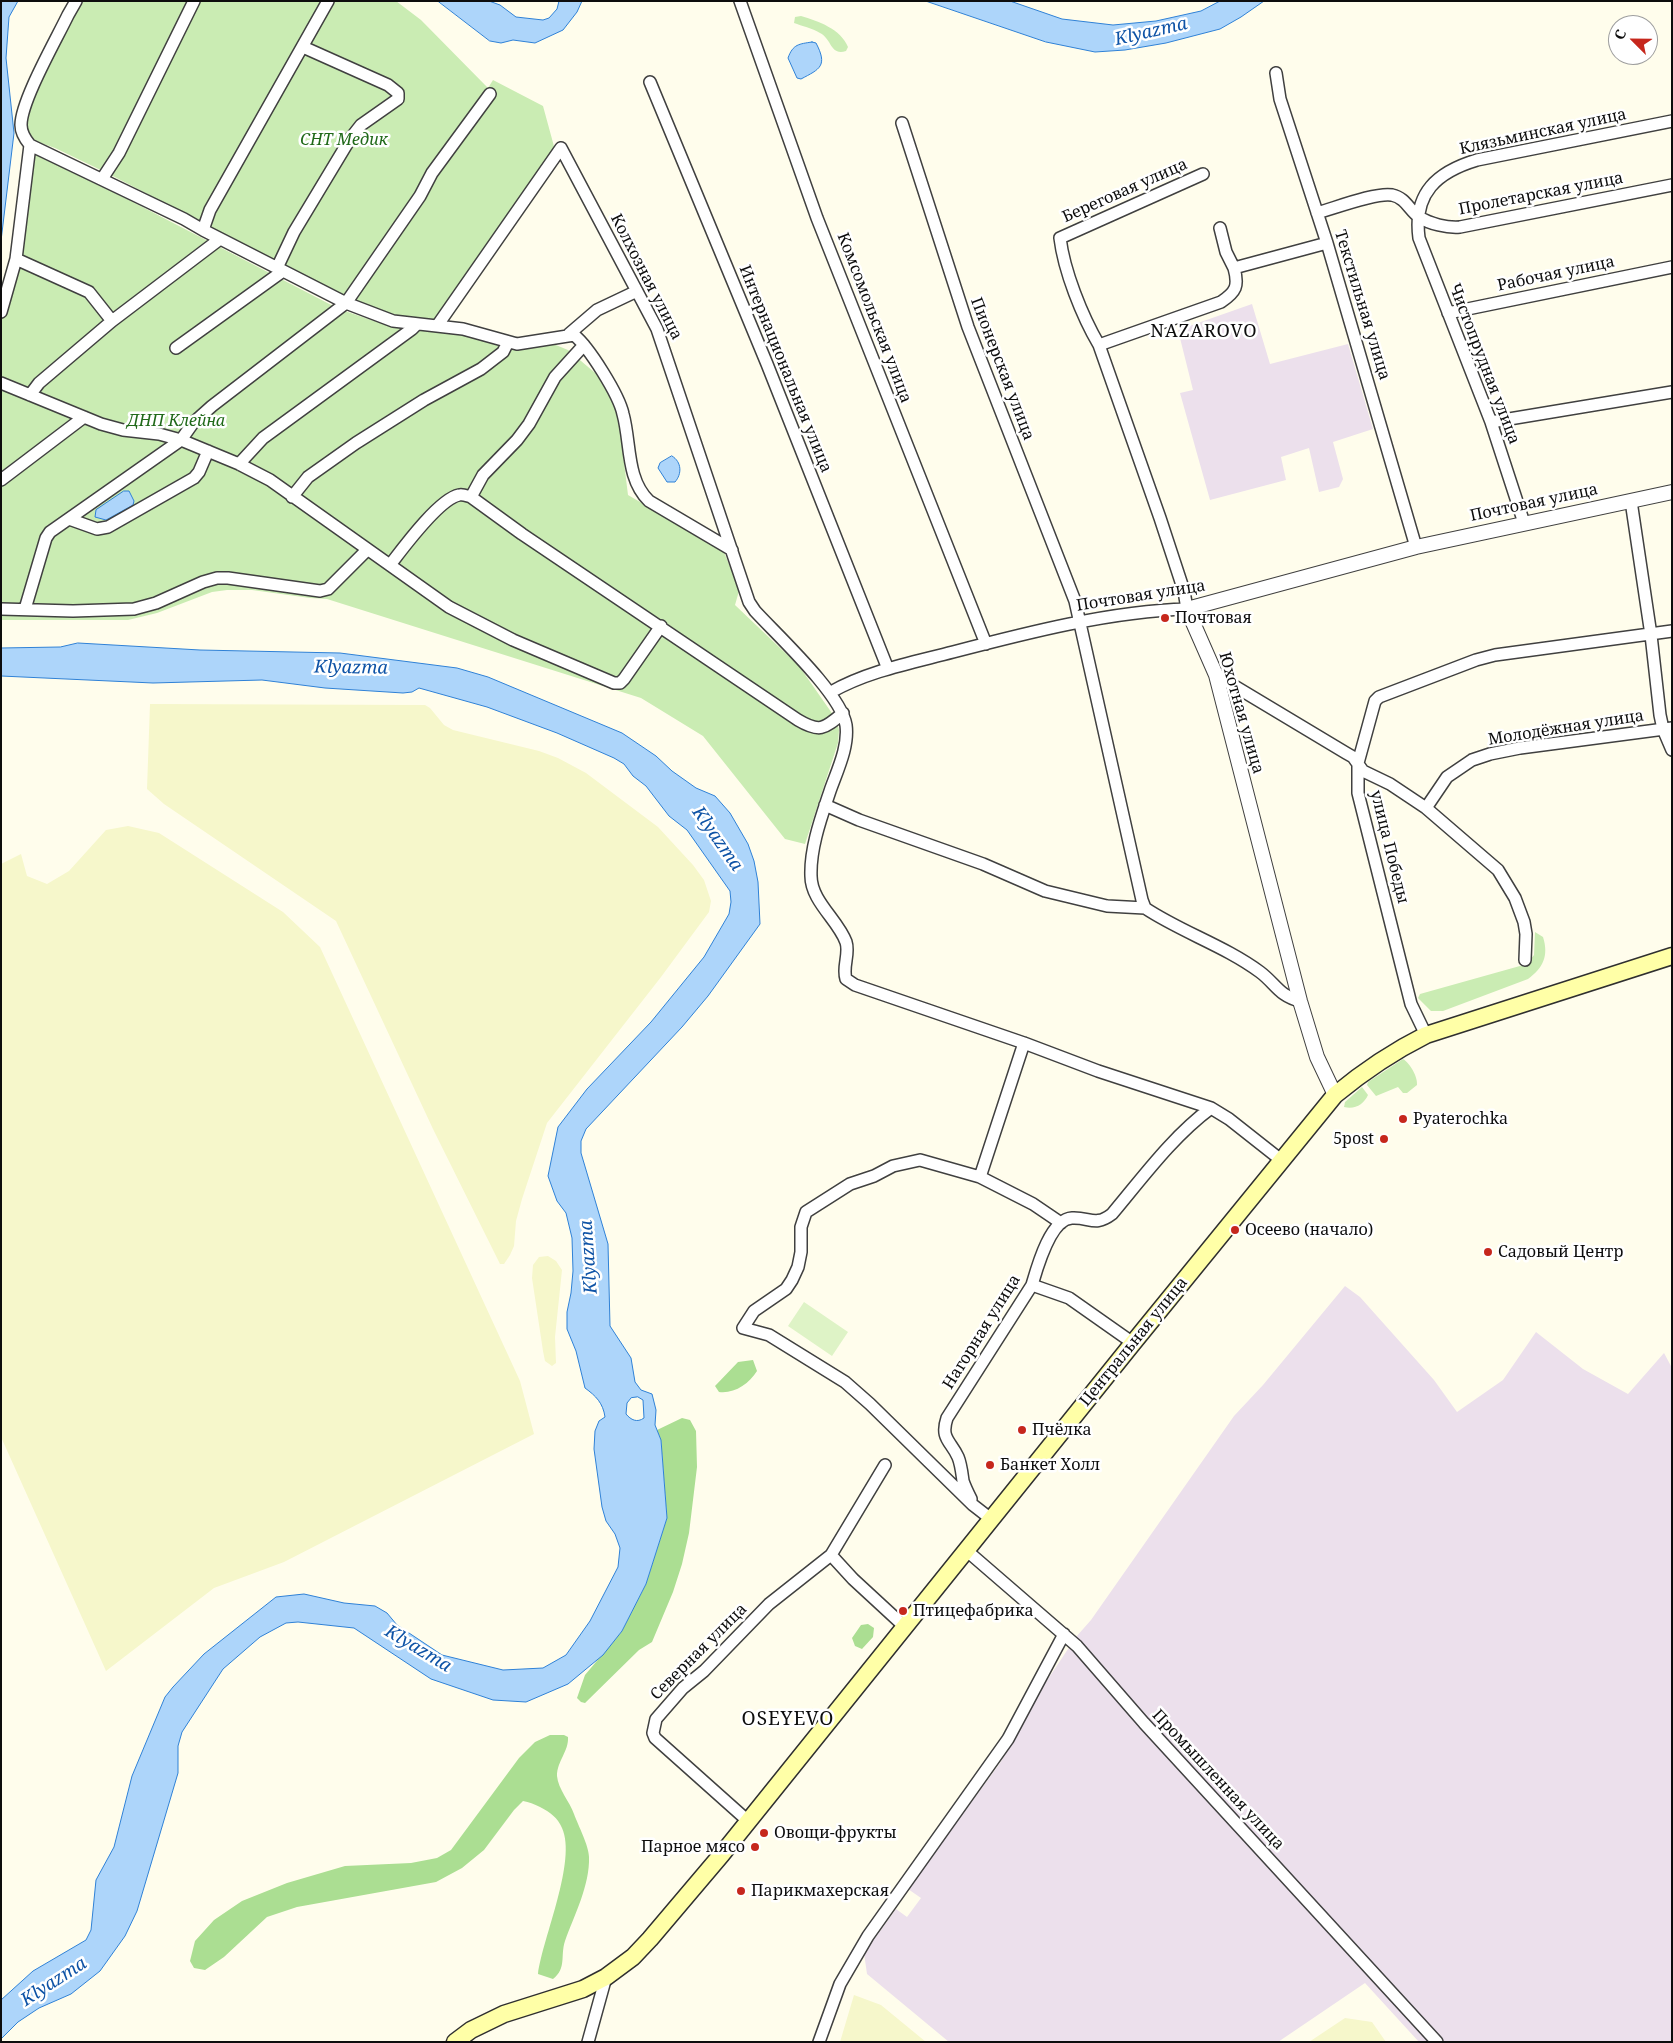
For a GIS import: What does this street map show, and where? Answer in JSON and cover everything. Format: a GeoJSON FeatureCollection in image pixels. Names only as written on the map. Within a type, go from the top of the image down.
{"type":"FeatureCollection","features":[{"type":"Feature","properties":{"kind":"main road","name":"Центральная улица"},"geometry":{"type":"LineString","coordinates":[[454,2042],[489,2020],[583,1989],[606,1977],[633,1957],[650,1939],[748,1821],[990,1519],[1330,1101],[1373,1065],[1426,1035],[1672,956]]}},
{"type":"Feature","properties":{"kind":"street"},"geometry":{"type":"LineString","coordinates":[[76,1],[25,104],[20,128],[30,145],[184,219],[346,303],[392,321],[463,329],[517,344],[574,334],[584,345],[612,387],[623,412],[635,482],[641,493],[649,501],[732,550]]}},
{"type":"Feature","properties":{"kind":"street"},"geometry":{"type":"LineString","coordinates":[[102,179],[119,153],[194,1]]}},
{"type":"Feature","properties":{"kind":"street"},"geometry":{"type":"LineString","coordinates":[[203,230],[210,210],[328,1]]}},
{"type":"Feature","properties":{"kind":"street","name":"Комсомольская улица"},"geometry":{"type":"LineString","coordinates":[[740,1],[821,227],[986,644]]}},
{"type":"Feature","properties":{"kind":"street"},"geometry":{"type":"LineString","coordinates":[[176,348],[280,270],[294,232],[350,139],[361,125],[398,99],[398,93],[388,85],[304,46]]}},
{"type":"Feature","properties":{"kind":"street","name":"Текстильная улица"},"geometry":{"type":"LineString","coordinates":[[1276,73],[1280,99],[1327,242],[1416,547]]}},
{"type":"Feature","properties":{"kind":"street","name":"Интернациональная улица"},"geometry":{"type":"LineString","coordinates":[[650,82],[679,156],[767,364],[888,669]]}},
{"type":"Feature","properties":{"kind":"street"},"geometry":{"type":"LineString","coordinates":[[25,610],[46,538],[50,532],[181,440],[193,423],[212,406],[346,303],[420,196],[432,173],[490,94]]}},
{"type":"Feature","properties":{"kind":"street","name":"Клязьминская улица"},"geometry":{"type":"LineString","coordinates":[[1418,216],[1428,188],[1437,179],[1460,165],[1672,121]]}},
{"type":"Feature","properties":{"kind":"street","name":"Пионерская улица"},"geometry":{"type":"LineString","coordinates":[[902,123],[968,327],[1075,601],[1145,908]]}},
{"type":"Feature","properties":{"kind":"street"},"geometry":{"type":"LineString","coordinates":[[1,312],[16,259],[30,145]]}},
{"type":"Feature","properties":{"kind":"street","name":"Колхозная улица"},"geometry":{"type":"LineString","coordinates":[[437,326],[560,148],[657,329],[749,602],[831,692]]}},
{"type":"Feature","properties":{"kind":"street","name":"Береговая улица"},"geometry":{"type":"LineString","coordinates":[[1060,238],[1203,174]]}},
{"type":"Feature","properties":{"kind":"street","name":"Пролетарская улица"},"geometry":{"type":"LineString","coordinates":[[1418,216],[1449,228],[1460,227],[1672,185]]}},
{"type":"Feature","properties":{"kind":"street"},"geometry":{"type":"LineString","coordinates":[[1317,213],[1380,195],[1391,195],[1399,197],[1418,216]]}},
{"type":"Feature","properties":{"kind":"street","name":"Чистопрудная улица"},"geometry":{"type":"LineString","coordinates":[[1418,216],[1419,238],[1491,422],[1524,523]]}},
{"type":"Feature","properties":{"kind":"street"},"geometry":{"type":"LineString","coordinates":[[1098,345],[1221,302],[1232,295],[1237,278],[1226,252],[1220,228]]}},
{"type":"Feature","properties":{"kind":"street","name":"Юхотная улица"},"geometry":{"type":"LineString","coordinates":[[1060,238],[1062,255],[1088,326],[1098,345],[1160,518],[1184,591],[1187,609],[1216,675],[1300,1001],[1330,1101]]}},
{"type":"Feature","properties":{"kind":"street"},"geometry":{"type":"LineString","coordinates":[[30,395],[39,383],[112,321],[220,239]]}},
{"type":"Feature","properties":{"kind":"street"},"geometry":{"type":"LineString","coordinates":[[1234,268],[1327,242]]}},
{"type":"Feature","properties":{"kind":"street"},"geometry":{"type":"LineString","coordinates":[[16,259],[89,292],[112,321]]}},
{"type":"Feature","properties":{"kind":"street","name":"Рабочая улица"},"geometry":{"type":"LineString","coordinates":[[1448,313],[1672,267]]}},
{"type":"Feature","properties":{"kind":"street"},"geometry":{"type":"LineString","coordinates":[[569,334],[597,310],[637,290]]}},
{"type":"Feature","properties":{"kind":"street"},"geometry":{"type":"LineString","coordinates":[[239,464],[263,438],[407,334],[417,324]]}},
{"type":"Feature","properties":{"kind":"street"},"geometry":{"type":"LineString","coordinates":[[292,497],[308,477],[356,443],[424,400],[481,369],[503,352],[508,342]]}},
{"type":"Feature","properties":{"kind":"street"},"geometry":{"type":"LineString","coordinates":[[471,497],[483,475],[517,440],[529,424],[555,377],[584,345]]}},
{"type":"Feature","properties":{"kind":"street"},"geometry":{"type":"LineString","coordinates":[[1,383],[84,418],[123,430],[159,434],[181,440],[239,464],[270,480],[422,590],[449,607],[513,640],[614,683],[620,683],[624,679],[661,626]]}},
{"type":"Feature","properties":{"kind":"street"},"geometry":{"type":"LineString","coordinates":[[1491,422],[1672,392]]}},
{"type":"Feature","properties":{"kind":"street"},"geometry":{"type":"LineString","coordinates":[[1,480],[84,418]]}},
{"type":"Feature","properties":{"kind":"street"},"geometry":{"type":"LineString","coordinates":[[69,519],[97,529],[108,527],[194,478],[199,472],[208,451]]}},
{"type":"Feature","properties":{"kind":"street","name":"Почтовая улица"},"geometry":{"type":"LineString","coordinates":[[831,692],[865,675],[986,644],[1079,623],[1160,610],[1187,609],[1416,547],[1672,492]]}},
{"type":"Feature","properties":{"kind":"street"},"geometry":{"type":"LineString","coordinates":[[390,565],[426,520],[452,498],[461,495],[471,497],[522,534],[812,728],[820,729],[829,725],[843,713]]}},
{"type":"Feature","properties":{"kind":"street"},"geometry":{"type":"LineString","coordinates":[[1631,501],[1651,635],[1672,750]]}},
{"type":"Feature","properties":{"kind":"street"},"geometry":{"type":"LineString","coordinates":[[1,610],[73,611],[134,609],[156,603],[217,578],[320,591],[328,589],[367,550]]}},
{"type":"Feature","properties":{"kind":"street","name":"улица Победы"},"geometry":{"type":"LineString","coordinates":[[1426,1035],[1411,1004],[1358,793],[1358,763],[1372,706],[1379,697],[1494,655],[1672,632]]}},
{"type":"Feature","properties":{"kind":"street"},"geometry":{"type":"LineString","coordinates":[[1216,675],[1346,753],[1358,763],[1363,771],[1390,784],[1426,808],[1498,870],[1507,882],[1524,922],[1526,934],[1525,960]]}},
{"type":"Feature","properties":{"kind":"street"},"geometry":{"type":"LineString","coordinates":[[831,692],[843,713],[846,738],[841,760],[824,809],[811,861],[810,878],[825,910],[847,944],[844,973],[846,980],[855,985],[1024,1043],[1098,1071],[1211,1108],[1229,1119],[1282,1160]]}},
{"type":"Feature","properties":{"kind":"street","name":"Молодёжная улица"},"geometry":{"type":"LineString","coordinates":[[1426,808],[1447,777],[1472,760],[1490,754],[1520,748],[1667,729]]}},
{"type":"Feature","properties":{"kind":"street"},"geometry":{"type":"LineString","coordinates":[[824,809],[983,864],[1045,891],[1108,906],[1145,908],[1260,972],[1280,992],[1289,998],[1300,1001]]}},
{"type":"Feature","properties":{"kind":"street"},"geometry":{"type":"LineString","coordinates":[[980,1177],[1024,1043]]}},
{"type":"Feature","properties":{"kind":"street"},"geometry":{"type":"LineString","coordinates":[[990,1519],[973,1505],[870,1404],[844,1382],[769,1335],[743,1328],[754,1310],[786,1289],[792,1280],[798,1267],[801,1252],[802,1220],[806,1212],[850,1184],[874,1176],[893,1166],[912,1161],[932,1162],[980,1177],[1033,1204],[1061,1223],[1066,1219],[1074,1218],[1095,1222],[1106,1219],[1112,1214],[1180,1136],[1211,1108]]}},
{"type":"Feature","properties":{"kind":"street","name":"Нагорная улица"},"geometry":{"type":"LineString","coordinates":[[973,1505],[964,1484],[958,1458],[946,1440],[944,1425],[1032,1285],[1044,1251],[1053,1232],[1061,1223]]}},
{"type":"Feature","properties":{"kind":"street"},"geometry":{"type":"LineString","coordinates":[[1032,1285],[1069,1298],[1133,1343]]}},
{"type":"Feature","properties":{"kind":"street","name":"Северная улица"},"geometry":{"type":"LineString","coordinates":[[748,1821],[655,1738],[653,1726],[665,1708],[683,1688],[704,1671],[769,1604],[831,1555],[885,1465]]}},
{"type":"Feature","properties":{"kind":"street","name":"Промышленная улица"},"geometry":{"type":"LineString","coordinates":[[966,1550],[1077,1646],[1098,1673],[1437,2042]]}},
{"type":"Feature","properties":{"kind":"street"},"geometry":{"type":"LineString","coordinates":[[831,1555],[853,1579],[905,1626]]}},
{"type":"Feature","properties":{"kind":"street"},"geometry":{"type":"LineString","coordinates":[[819,2042],[840,1984],[868,1936],[1008,1739],[1064,1634]]}},
{"type":"Feature","properties":{"kind":"street"},"geometry":{"type":"LineString","coordinates":[[588,2042],[606,1977]]}},
{"type":"Feature","properties":{"kind":"shaded area"},"geometry":{"type":"Polygon","coordinates":[[[1252,304],[1270,364],[1348,344],[1373,429],[1333,442],[1343,479],[1339,487],[1319,492],[1309,448],[1281,457],[1286,480],[1210,500],[1180,393],[1193,390],[1178,330],[1252,304]]]}},
{"type":"Feature","properties":{"kind":"shaded area"},"geometry":{"type":"Polygon","coordinates":[[[1345,1286],[1360,1297],[1434,1380],[1457,1412],[1503,1380],[1536,1332],[1583,1369],[1628,1394],[1664,1353],[1672,1368],[1672,2042],[1419,2042],[1365,1983],[1278,2042],[949,2042],[867,1974],[864,1953],[896,1909],[907,1917],[921,1898],[908,1889],[1000,1763],[1044,1685],[1076,1637],[1091,1620],[1234,1416],[1263,1385],[1345,1286]]]}},
{"type":"Feature","properties":{"kind":"green space","name":"СНТ Медик"},"geometry":{"type":"Polygon","coordinates":[[[71,1],[396,1],[421,20],[488,88],[493,80],[543,106],[555,150],[437,320],[401,316],[374,309],[344,296],[107,173],[55,148],[24,137],[25,94],[71,1]]]}},
{"type":"Feature","properties":{"kind":"green space"},"geometry":{"type":"Polygon","coordinates":[[[801,16],[821,23],[835,31],[845,41],[848,47],[846,51],[837,51],[820,33],[794,23],[795,17],[801,16]]]}},
{"type":"Feature","properties":{"kind":"green space","name":"ДНП Клейна"},"geometry":{"type":"Polygon","coordinates":[[[24,151],[127,199],[339,309],[377,322],[412,329],[458,333],[516,349],[551,343],[568,350],[600,377],[618,414],[628,495],[723,550],[739,591],[735,605],[799,666],[836,719],[839,730],[838,743],[805,844],[785,839],[703,736],[641,698],[327,599],[252,590],[227,590],[212,592],[157,613],[128,620],[1,620],[1,287],[11,255],[24,151]]]}},
{"type":"Feature","properties":{"kind":"green space"},"geometry":{"type":"Polygon","coordinates":[[[150,704],[425,705],[430,708],[444,725],[453,730],[539,751],[558,758],[586,773],[658,827],[693,865],[704,880],[711,901],[709,912],[661,977],[547,1123],[516,1221],[514,1246],[504,1264],[500,1264],[433,1129],[336,921],[164,804],[147,789],[150,704]]]}},
{"type":"Feature","properties":{"kind":"green space"},"geometry":{"type":"Polygon","coordinates":[[[128,826],[159,833],[283,912],[320,947],[520,1381],[534,1434],[284,1562],[214,1588],[106,1671],[1,1437],[1,864],[21,854],[27,876],[47,884],[69,871],[106,830],[128,826]]]}},
{"type":"Feature","properties":{"kind":"green space"},"geometry":{"type":"Polygon","coordinates":[[[1535,932],[1543,937],[1545,956],[1541,966],[1528,979],[1443,1011],[1431,1011],[1418,998],[1420,994],[1527,964],[1534,955],[1535,932]]]}},
{"type":"Feature","properties":{"kind":"green space"},"geometry":{"type":"Polygon","coordinates":[[[1403,1059],[1413,1070],[1417,1085],[1407,1093],[1403,1093],[1398,1087],[1376,1096],[1367,1085],[1368,1082],[1403,1059]]]}},
{"type":"Feature","properties":{"kind":"green space"},"geometry":{"type":"Polygon","coordinates":[[[1362,1087],[1368,1095],[1364,1101],[1359,1106],[1344,1107],[1345,1102],[1362,1087]]]}},
{"type":"Feature","properties":{"kind":"green space"},"geometry":{"type":"Polygon","coordinates":[[[548,1256],[556,1261],[562,1270],[555,1337],[556,1363],[552,1366],[545,1361],[532,1278],[533,1265],[539,1257],[548,1256]]]}},
{"type":"Feature","properties":{"kind":"green space"},"geometry":{"type":"Polygon","coordinates":[[[804,1302],[848,1332],[832,1356],[788,1326],[804,1302]]]}},
{"type":"Feature","properties":{"kind":"green space"},"geometry":{"type":"Polygon","coordinates":[[[753,1360],[757,1371],[750,1380],[736,1390],[719,1392],[715,1386],[738,1362],[753,1360]]]}},
{"type":"Feature","properties":{"kind":"green space"},"geometry":{"type":"Polygon","coordinates":[[[682,1418],[690,1420],[696,1431],[697,1467],[689,1533],[673,1592],[652,1642],[639,1650],[585,1703],[581,1702],[577,1698],[585,1675],[622,1631],[646,1584],[667,1518],[661,1440],[657,1430],[682,1418]]]}},
{"type":"Feature","properties":{"kind":"green space"},"geometry":{"type":"Polygon","coordinates":[[[868,1624],[874,1628],[873,1637],[862,1649],[855,1646],[852,1638],[861,1625],[868,1624]]]}},
{"type":"Feature","properties":{"kind":"green space"},"geometry":{"type":"Polygon","coordinates":[[[550,1735],[564,1735],[568,1737],[567,1747],[557,1776],[583,1835],[589,1857],[587,1878],[565,1941],[562,1966],[553,1979],[538,1974],[558,1899],[565,1860],[565,1842],[562,1828],[553,1816],[538,1806],[523,1801],[484,1850],[462,1868],[436,1882],[297,1907],[267,1917],[224,1957],[205,1970],[194,1968],[190,1961],[195,1941],[214,1920],[242,1901],[287,1883],[345,1866],[411,1863],[437,1858],[451,1850],[519,1758],[535,1742],[550,1735]]]}},
{"type":"Feature","properties":{"kind":"green space"},"geometry":{"type":"Polygon","coordinates":[[[854,1995],[881,2005],[926,2042],[840,2042],[854,1995]]]}},
{"type":"Feature","properties":{"kind":"green space"},"geometry":{"type":"Polygon","coordinates":[[[1345,2018],[1372,2022],[1386,2042],[1309,2042],[1345,2018]]]}},
{"type":"Feature","properties":{"kind":"water"},"geometry":{"type":"Polygon","coordinates":[[[1,1],[18,1],[9,17],[6,58],[14,133],[1,241],[1,1]]]}},
{"type":"Feature","properties":{"kind":"water"},"geometry":{"type":"Polygon","coordinates":[[[438,1],[489,1],[500,5],[516,17],[543,20],[549,18],[557,9],[559,1],[582,1],[577,12],[563,30],[535,43],[513,40],[501,43],[490,41],[438,1]]]}},
{"type":"Feature","properties":{"kind":"water","name":"Klyazma"},"geometry":{"type":"Polygon","coordinates":[[[926,1],[1010,1],[1062,19],[1113,25],[1156,21],[1201,11],[1220,1],[1264,1],[1220,29],[1166,43],[1125,50],[1095,52],[1046,42],[926,1]]]}},
{"type":"Feature","properties":{"kind":"water"},"geometry":{"type":"Polygon","coordinates":[[[812,42],[816,43],[820,51],[822,62],[813,72],[801,79],[797,78],[788,58],[794,47],[812,42]]]}},
{"type":"Feature","properties":{"kind":"water"},"geometry":{"type":"Polygon","coordinates":[[[672,456],[678,461],[680,472],[675,482],[667,482],[658,468],[660,463],[672,456]]]}},
{"type":"Feature","properties":{"kind":"water"},"geometry":{"type":"Polygon","coordinates":[[[124,491],[129,491],[134,501],[133,505],[106,520],[95,517],[96,510],[124,491]]]}},
{"type":"Feature","properties":{"kind":"water","name":"Klyazma"},"geometry":{"type":"Polygon","coordinates":[[[78,643],[200,650],[340,653],[457,668],[488,677],[622,733],[656,756],[672,771],[696,788],[715,796],[730,813],[748,844],[754,861],[758,882],[760,924],[708,996],[682,1027],[586,1129],[581,1141],[581,1153],[608,1244],[610,1326],[631,1358],[635,1382],[641,1390],[652,1394],[656,1410],[655,1425],[661,1440],[667,1518],[646,1584],[622,1631],[603,1655],[568,1684],[526,1702],[493,1700],[431,1679],[354,1628],[298,1622],[286,1623],[260,1637],[223,1669],[182,1732],[178,1746],[178,1773],[137,1911],[125,1936],[100,1971],[71,1994],[39,2008],[18,2022],[1,2039],[1,2000],[33,1971],[86,1940],[91,1930],[96,1880],[114,1847],[132,1776],[165,1697],[204,1654],[276,1597],[304,1594],[344,1603],[375,1606],[387,1613],[397,1625],[442,1655],[503,1670],[543,1668],[566,1655],[590,1621],[618,1567],[620,1548],[615,1534],[606,1521],[602,1507],[594,1449],[595,1431],[599,1421],[605,1417],[604,1412],[598,1400],[585,1388],[576,1351],[567,1329],[567,1312],[573,1271],[572,1238],[566,1213],[557,1201],[548,1176],[558,1127],[587,1089],[651,1022],[704,957],[729,914],[731,902],[730,891],[687,830],[669,816],[646,786],[633,776],[624,764],[557,733],[487,707],[419,688],[412,692],[403,693],[325,688],[262,680],[153,683],[1,676],[1,648],[60,647],[78,643]],[[638,1397],[631,1398],[627,1403],[626,1414],[630,1418],[637,1421],[644,1418],[643,1400],[638,1397]]]}},
{"type":"Feature","properties":{"kind":"place","name":"Почтовая"},"geometry":{"type":"Point","coordinates":[1165,618]}},
{"type":"Feature","properties":{"kind":"place","name":"Pyaterochka"},"geometry":{"type":"Point","coordinates":[1403,1119]}},
{"type":"Feature","properties":{"kind":"place","name":"5post"},"geometry":{"type":"Point","coordinates":[1384,1139]}},
{"type":"Feature","properties":{"kind":"place","name":"Осеево (начало)"},"geometry":{"type":"Point","coordinates":[1235,1230]}},
{"type":"Feature","properties":{"kind":"place","name":"Садовый Центр"},"geometry":{"type":"Point","coordinates":[1488,1252]}},
{"type":"Feature","properties":{"kind":"place","name":"Пчёлка"},"geometry":{"type":"Point","coordinates":[1022,1430]}},
{"type":"Feature","properties":{"kind":"place","name":"Банкет Холл"},"geometry":{"type":"Point","coordinates":[990,1465]}},
{"type":"Feature","properties":{"kind":"place","name":"Птицефабрика"},"geometry":{"type":"Point","coordinates":[903,1611]}},
{"type":"Feature","properties":{"kind":"place","name":"Овощи-фрукты"},"geometry":{"type":"Point","coordinates":[764,1833]}},
{"type":"Feature","properties":{"kind":"place","name":"Парное мясо"},"geometry":{"type":"Point","coordinates":[755,1847]}},
{"type":"Feature","properties":{"kind":"place","name":"Парикмахерская"},"geometry":{"type":"Point","coordinates":[741,1891]}},
{"type":"Feature","properties":{"kind":"district","name":"NAZAROVO"},"geometry":{"type":"Point","coordinates":[1204,332]}},
{"type":"Feature","properties":{"kind":"district","name":"OSEYEVO"},"geometry":{"type":"Point","coordinates":[788,1720]}}]}
